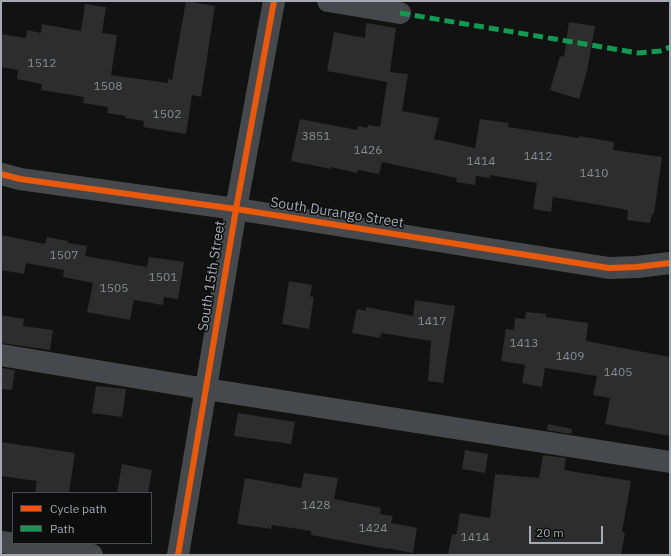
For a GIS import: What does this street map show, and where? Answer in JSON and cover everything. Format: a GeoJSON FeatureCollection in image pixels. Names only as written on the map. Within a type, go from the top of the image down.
{"type":"FeatureCollection","features":[{"type":"Feature","properties":{"kind":"street","name":"South 15th Street"},"geometry":{"type":"LineString","coordinates":[[178,555],[236,209],[274,1]]}},
{"type":"Feature","properties":{"kind":"street"},"geometry":{"type":"LineString","coordinates":[[328,1],[400,13]]}},
{"type":"Feature","properties":{"kind":"street","name":"South Durango Street"},"geometry":{"type":"LineString","coordinates":[[1,174],[20,179],[236,209],[609,268],[637,267],[670,263]]}},
{"type":"Feature","properties":{"kind":"street"},"geometry":{"type":"LineString","coordinates":[[1,355],[670,462]]}},
{"type":"Feature","properties":{"kind":"street"},"geometry":{"type":"LineString","coordinates":[[1,542],[12,544]]}},
{"type":"Feature","properties":{"kind":"street"},"geometry":{"type":"LineString","coordinates":[[15,544],[92,555]]}},
{"type":"Feature","properties":{"kind":"building"},"geometry":{"type":"Polygon","coordinates":[[[186,1],[215,6],[201,97],[192,95],[186,134],[143,127],[144,121],[107,113],[108,107],[83,103],[84,97],[41,90],[42,84],[17,79],[18,70],[1,67],[1,34],[26,38],[27,30],[41,33],[42,24],[81,31],[85,4],[106,7],[102,33],[117,35],[111,75],[168,83],[168,79],[172,80],[186,1]]]}},
{"type":"Feature","properties":{"kind":"building"},"geometry":{"type":"Polygon","coordinates":[[[569,22],[595,26],[587,71],[579,99],[550,90],[560,56],[564,57],[569,22]]]}},
{"type":"Feature","properties":{"kind":"building"},"geometry":{"type":"Polygon","coordinates":[[[366,23],[396,28],[390,72],[408,74],[402,111],[439,118],[434,139],[475,148],[480,119],[509,123],[508,127],[614,142],[613,150],[662,157],[654,214],[652,214],[650,223],[627,220],[628,210],[553,197],[551,212],[533,209],[537,183],[490,175],[490,178],[476,176],[475,185],[456,182],[457,178],[382,162],[379,174],[358,170],[357,173],[331,167],[331,169],[291,161],[300,119],[357,130],[358,126],[367,128],[368,125],[380,127],[387,82],[327,71],[334,32],[365,38],[366,23]]]}},
{"type":"Feature","properties":{"kind":"building"},"geometry":{"type":"Polygon","coordinates":[[[1,235],[45,244],[47,237],[68,241],[68,243],[87,246],[85,256],[147,267],[149,257],[184,262],[178,299],[164,297],[163,305],[134,300],[130,320],[87,312],[93,283],[63,277],[64,270],[26,263],[24,274],[1,270],[1,235]]]}},
{"type":"Feature","properties":{"kind":"building"},"geometry":{"type":"Polygon","coordinates":[[[289,281],[312,285],[310,296],[314,297],[309,329],[282,324],[289,281]]]}},
{"type":"Feature","properties":{"kind":"building"},"geometry":{"type":"Polygon","coordinates":[[[415,300],[455,306],[443,383],[428,381],[431,341],[381,333],[380,338],[352,333],[357,309],[366,311],[366,307],[413,316],[415,300]]]}},
{"type":"Feature","properties":{"kind":"building"},"geometry":{"type":"Polygon","coordinates":[[[526,312],[546,314],[546,317],[588,323],[586,341],[670,357],[670,436],[605,424],[610,398],[593,395],[597,376],[545,368],[542,387],[522,383],[525,365],[501,361],[506,329],[514,330],[515,318],[525,319],[526,312]]]}},
{"type":"Feature","properties":{"kind":"building"},"geometry":{"type":"Polygon","coordinates":[[[1,315],[24,319],[23,326],[53,330],[50,350],[1,343],[1,315]]]}},
{"type":"Feature","properties":{"kind":"building"},"geometry":{"type":"Polygon","coordinates":[[[1,368],[15,370],[12,390],[1,389],[1,368]]]}},
{"type":"Feature","properties":{"kind":"building"},"geometry":{"type":"Polygon","coordinates":[[[96,386],[126,389],[122,417],[92,413],[96,386]]]}},
{"type":"Feature","properties":{"kind":"building"},"geometry":{"type":"Polygon","coordinates":[[[238,413],[295,422],[291,444],[234,436],[238,413]]]}},
{"type":"Feature","properties":{"kind":"building"},"geometry":{"type":"Polygon","coordinates":[[[548,424],[572,429],[571,434],[547,430],[548,424]]]}},
{"type":"Feature","properties":{"kind":"building"},"geometry":{"type":"Polygon","coordinates":[[[1,442],[75,453],[69,492],[35,492],[37,481],[1,476],[1,442]]]}},
{"type":"Feature","properties":{"kind":"building"},"geometry":{"type":"Polygon","coordinates":[[[465,450],[488,454],[485,473],[462,469],[465,450]]]}},
{"type":"Feature","properties":{"kind":"building"},"geometry":{"type":"Polygon","coordinates":[[[543,455],[566,458],[564,470],[631,481],[622,532],[625,533],[621,555],[448,555],[452,534],[456,535],[460,513],[490,518],[495,474],[539,478],[543,455]]]}},
{"type":"Feature","properties":{"kind":"building"},"geometry":{"type":"Polygon","coordinates":[[[122,464],[152,470],[148,492],[117,492],[122,464]]]}},
{"type":"Feature","properties":{"kind":"building"},"geometry":{"type":"Polygon","coordinates":[[[304,473],[338,478],[334,499],[381,508],[380,514],[393,516],[391,523],[417,528],[413,553],[311,535],[311,531],[272,525],[271,529],[237,524],[245,478],[301,488],[304,473]]]}},
{"type":"Feature","properties":{"kind":"marked path"},"geometry":{"type":"LineString","coordinates":[[400,13],[638,53],[660,51],[670,47]]}},
{"type":"Feature","properties":{"kind":"cycle path"},"geometry":{"type":"LineString","coordinates":[[178,555],[236,209],[274,1]]}},
{"type":"Feature","properties":{"kind":"cycle path"},"geometry":{"type":"LineString","coordinates":[[1,174],[20,179],[236,209],[609,268],[637,267],[670,263]]}}]}
